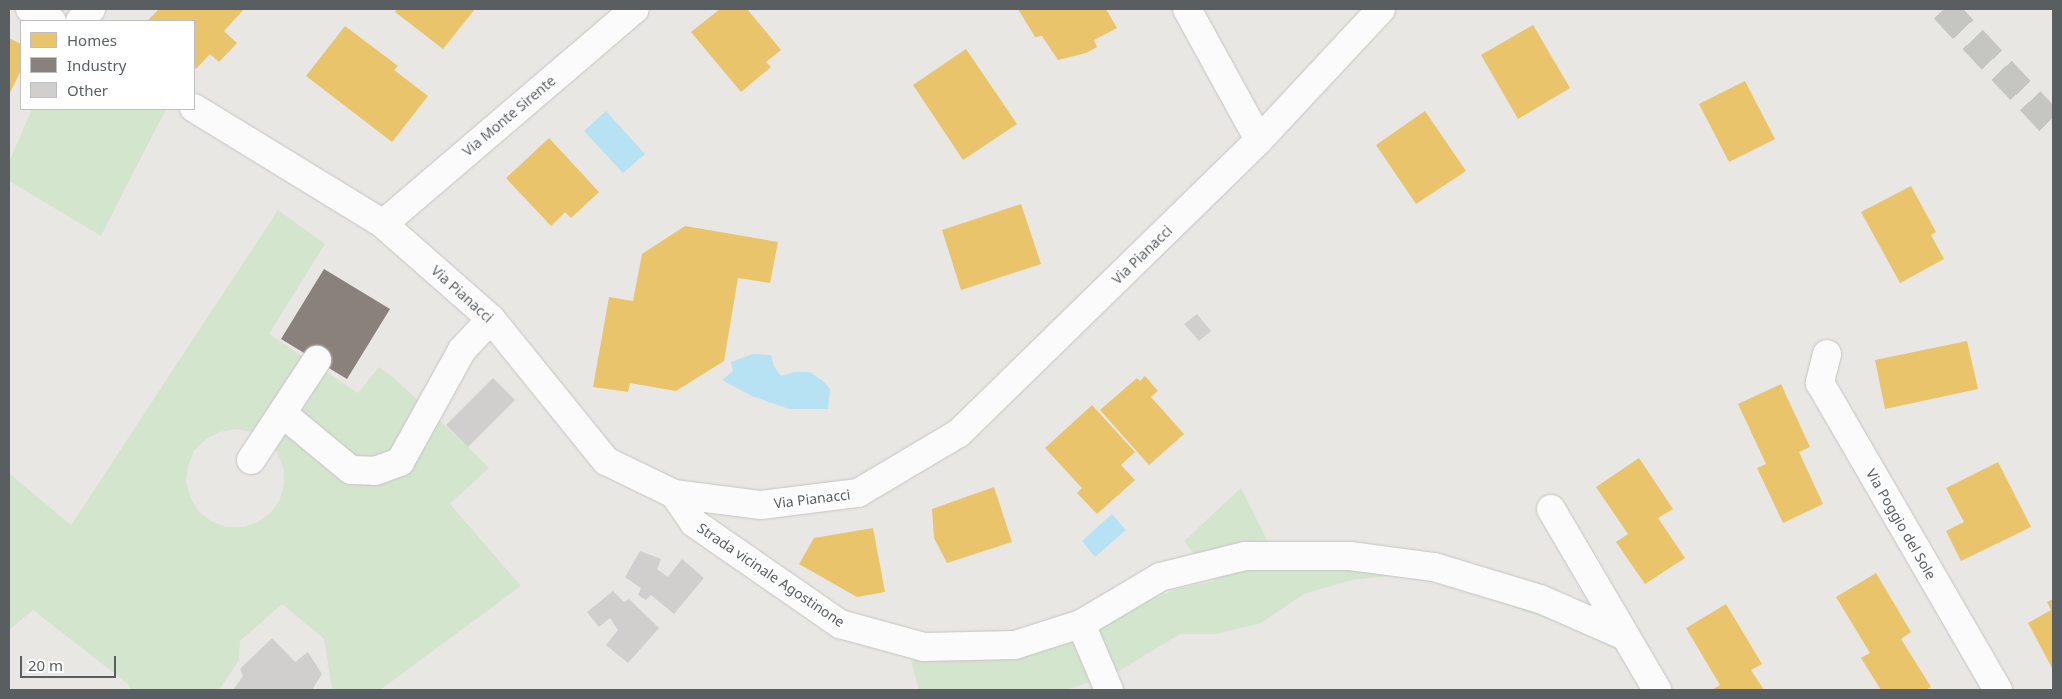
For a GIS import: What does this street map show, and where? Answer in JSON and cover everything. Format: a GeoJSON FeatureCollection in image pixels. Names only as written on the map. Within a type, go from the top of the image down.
{"type":"FeatureCollection","features":[{"type":"Feature","properties":{"kind":"street"},"geometry":{"type":"LineString","coordinates":[[30,9],[50,20]]}},
{"type":"Feature","properties":{"kind":"street"},"geometry":{"type":"LineString","coordinates":[[81,20],[91,9]]}},
{"type":"Feature","properties":{"kind":"street","name":"Via Monte Sirente"},"geometry":{"type":"LineString","coordinates":[[382,224],[635,9]]}},
{"type":"Feature","properties":{"kind":"street"},"geometry":{"type":"LineString","coordinates":[[1187,9],[1259,140]]}},
{"type":"Feature","properties":{"kind":"street","name":"Via Pianacci"},"geometry":{"type":"LineString","coordinates":[[195,109],[382,224],[491,319],[606,461],[674,494],[761,505],[858,493],[959,434],[1259,140],[1381,9]]}},
{"type":"Feature","properties":{"kind":"street"},"geometry":{"type":"LineString","coordinates":[[282,413],[351,470],[375,471],[400,462],[462,350],[491,319]]}},
{"type":"Feature","properties":{"kind":"street","name":"Via Poggio del Sole"},"geometry":{"type":"LineString","coordinates":[[1827,354],[1820,383],[1998,690]]}},
{"type":"Feature","properties":{"kind":"street"},"geometry":{"type":"LineString","coordinates":[[251,460],[317,360]]}},
{"type":"Feature","properties":{"kind":"street","name":"Strada vicinale Agostinone"},"geometry":{"type":"LineString","coordinates":[[674,494],[694,524],[840,624],[924,647],[1015,645],[1081,624],[1160,577],[1245,556],[1350,556],[1434,567],[1540,599],[1625,636]]}},
{"type":"Feature","properties":{"kind":"street"},"geometry":{"type":"LineString","coordinates":[[1551,508],[1657,690]]}},
{"type":"Feature","properties":{"kind":"street"},"geometry":{"type":"LineString","coordinates":[[1081,624],[1109,690]]}},
{"type":"Feature","properties":{"kind":"green space"},"geometry":{"type":"Polygon","coordinates":[[[32,110],[165,110],[101,236],[9,181],[9,162],[32,110]]]}},
{"type":"Feature","properties":{"kind":"green space"},"geometry":{"type":"Polygon","coordinates":[[[278,210],[325,244],[269,334],[358,393],[379,367],[394,378],[489,468],[450,504],[521,586],[380,690],[332,690],[324,639],[282,604],[240,641],[239,660],[219,690],[130,690],[128,684],[33,610],[9,630],[9,473],[71,525],[278,210]],[[236,429],[220,432],[206,439],[194,451],[188,466],[186,482],[190,497],[198,511],[211,521],[226,527],[243,527],[258,522],[271,512],[280,499],[284,483],[283,467],[277,452],[266,440],[252,432],[236,429]]]}},
{"type":"Feature","properties":{"kind":"green space"},"geometry":{"type":"Polygon","coordinates":[[[1241,488],[1270,546],[1338,549],[1609,621],[1619,651],[1562,624],[1416,573],[1352,580],[1304,594],[1261,623],[1216,634],[1180,634],[1114,674],[1066,690],[919,690],[911,660],[1007,656],[1180,588],[1215,581],[1184,541],[1241,488]]]}},
{"type":"Feature","properties":{"kind":"water"},"geometry":{"type":"Polygon","coordinates":[[[606,111],[645,154],[623,173],[584,131],[606,111]]]}},
{"type":"Feature","properties":{"kind":"water"},"geometry":{"type":"Polygon","coordinates":[[[753,354],[771,355],[774,366],[781,376],[794,372],[810,372],[823,381],[830,389],[828,409],[789,409],[752,396],[722,380],[733,371],[731,362],[753,354]]]}},
{"type":"Feature","properties":{"kind":"water"},"geometry":{"type":"Polygon","coordinates":[[[1112,514],[1126,530],[1095,557],[1082,541],[1112,514]]]}},
{"type":"Feature","properties":{"kind":"building: Homes"},"geometry":{"type":"Polygon","coordinates":[[[159,9],[244,9],[224,31],[237,43],[219,62],[210,54],[196,69],[195,20],[148,20],[159,9]]]}},
{"type":"Feature","properties":{"kind":"building: Homes"},"geometry":{"type":"Polygon","coordinates":[[[397,9],[475,9],[443,49],[395,12],[397,9]]]}},
{"type":"Feature","properties":{"kind":"building: Homes"},"geometry":{"type":"Polygon","coordinates":[[[720,9],[747,9],[781,50],[766,62],[771,67],[741,92],[691,32],[720,9]]]}},
{"type":"Feature","properties":{"kind":"building: Homes"},"geometry":{"type":"Polygon","coordinates":[[[1018,9],[1106,9],[1117,28],[1094,40],[1097,47],[1086,53],[1058,60],[1042,36],[1035,37],[1018,9]]]}},
{"type":"Feature","properties":{"kind":"building: Homes"},"geometry":{"type":"Polygon","coordinates":[[[1533,25],[1570,88],[1518,119],[1481,55],[1533,25]]]}},
{"type":"Feature","properties":{"kind":"building: Homes"},"geometry":{"type":"Polygon","coordinates":[[[345,26],[398,66],[394,70],[428,96],[392,142],[306,76],[345,26]]]}},
{"type":"Feature","properties":{"kind":"building: Homes"},"geometry":{"type":"Polygon","coordinates":[[[9,38],[20,44],[20,72],[9,95],[9,38]]]}},
{"type":"Feature","properties":{"kind":"building: Homes"},"geometry":{"type":"Polygon","coordinates":[[[966,49],[1017,124],[963,160],[913,85],[966,49]]]}},
{"type":"Feature","properties":{"kind":"building: Homes"},"geometry":{"type":"Polygon","coordinates":[[[1745,81],[1775,139],[1729,162],[1699,104],[1745,81]]]}},
{"type":"Feature","properties":{"kind":"building: Homes"},"geometry":{"type":"Polygon","coordinates":[[[1425,111],[1466,171],[1416,204],[1376,145],[1425,111]]]}},
{"type":"Feature","properties":{"kind":"building: Homes"},"geometry":{"type":"Polygon","coordinates":[[[549,138],[599,192],[571,218],[565,212],[551,226],[506,178],[549,138]]]}},
{"type":"Feature","properties":{"kind":"building: Homes"},"geometry":{"type":"Polygon","coordinates":[[[1911,186],[1936,232],[1931,235],[1944,259],[1900,283],[1861,212],[1911,186]]]}},
{"type":"Feature","properties":{"kind":"building: Homes"},"geometry":{"type":"Polygon","coordinates":[[[1021,204],[1041,264],[961,290],[942,230],[1021,204]]]}},
{"type":"Feature","properties":{"kind":"building: Homes"},"geometry":{"type":"Polygon","coordinates":[[[685,226],[778,242],[770,283],[738,278],[724,361],[676,391],[630,383],[628,392],[593,387],[609,297],[633,301],[642,254],[685,226]]]}},
{"type":"Feature","properties":{"kind":"building: Homes"},"geometry":{"type":"Polygon","coordinates":[[[1967,341],[1978,389],[1885,409],[1875,360],[1967,341]]]}},
{"type":"Feature","properties":{"kind":"building: Homes"},"geometry":{"type":"Polygon","coordinates":[[[1145,376],[1158,391],[1151,397],[1184,434],[1149,465],[1100,410],[1137,378],[1140,381],[1145,376]]]}},
{"type":"Feature","properties":{"kind":"building: Homes"},"geometry":{"type":"Polygon","coordinates":[[[1781,384],[1810,447],[1799,452],[1823,504],[1783,523],[1757,468],[1766,464],[1738,404],[1781,384]]]}},
{"type":"Feature","properties":{"kind":"building: Homes"},"geometry":{"type":"Polygon","coordinates":[[[1092,405],[1135,452],[1121,465],[1135,480],[1097,514],[1077,493],[1082,488],[1045,448],[1092,405]]]}},
{"type":"Feature","properties":{"kind":"building: Homes"},"geometry":{"type":"Polygon","coordinates":[[[1639,458],[1673,509],[1658,518],[1685,558],[1645,584],[1616,542],[1628,534],[1596,487],[1639,458]]]}},
{"type":"Feature","properties":{"kind":"building: Homes"},"geometry":{"type":"Polygon","coordinates":[[[1998,462],[2031,527],[1961,561],[1946,531],[1964,522],[1946,488],[1998,462]]]}},
{"type":"Feature","properties":{"kind":"building: Homes"},"geometry":{"type":"Polygon","coordinates":[[[994,487],[1012,542],[947,563],[934,538],[932,509],[994,487]]]}},
{"type":"Feature","properties":{"kind":"building: Homes"},"geometry":{"type":"Polygon","coordinates":[[[873,528],[885,592],[857,597],[799,564],[814,538],[873,528]]]}},
{"type":"Feature","properties":{"kind":"building: Homes"},"geometry":{"type":"Polygon","coordinates":[[[1876,573],[1911,632],[1901,639],[1931,687],[1925,690],[1881,690],[1861,658],[1870,653],[1836,597],[1876,573]]]}},
{"type":"Feature","properties":{"kind":"building: Homes"},"geometry":{"type":"Polygon","coordinates":[[[2053,599],[2053,670],[2028,623],[2051,610],[2047,602],[2053,599]]]}},
{"type":"Feature","properties":{"kind":"building: Homes"},"geometry":{"type":"Polygon","coordinates":[[[1726,604],[1762,664],[1751,670],[1764,690],[1712,690],[1720,685],[1686,628],[1726,604]]]}},
{"type":"Feature","properties":{"kind":"building: Industry"},"geometry":{"type":"Polygon","coordinates":[[[324,269],[390,309],[347,379],[281,339],[324,269]]]}},
{"type":"Feature","properties":{"kind":"building: Other"},"geometry":{"type":"Polygon","coordinates":[[[1197,314],[1211,331],[1199,341],[1184,324],[1197,314]]]}},
{"type":"Feature","properties":{"kind":"building: Other"},"geometry":{"type":"Polygon","coordinates":[[[493,378],[515,400],[468,447],[446,425],[493,378]]]}},
{"type":"Feature","properties":{"kind":"building: Other"},"geometry":{"type":"Polygon","coordinates":[[[640,551],[661,559],[657,569],[668,577],[682,559],[704,578],[674,614],[651,595],[646,600],[638,595],[641,588],[625,577],[640,551]]]}},
{"type":"Feature","properties":{"kind":"building: Other"},"geometry":{"type":"Polygon","coordinates":[[[613,591],[624,602],[629,599],[659,628],[628,663],[606,645],[618,630],[610,618],[599,627],[587,612],[613,591]]]}},
{"type":"Feature","properties":{"kind":"building: Other"},"geometry":{"type":"Polygon","coordinates":[[[272,638],[295,662],[308,652],[322,674],[312,690],[233,690],[243,676],[240,669],[272,638]]]}},
{"type":"Feature","properties":{"kind":"tunnel"},"geometry":{"type":"LineString","coordinates":[[1944,9],[2053,125]]}}]}
